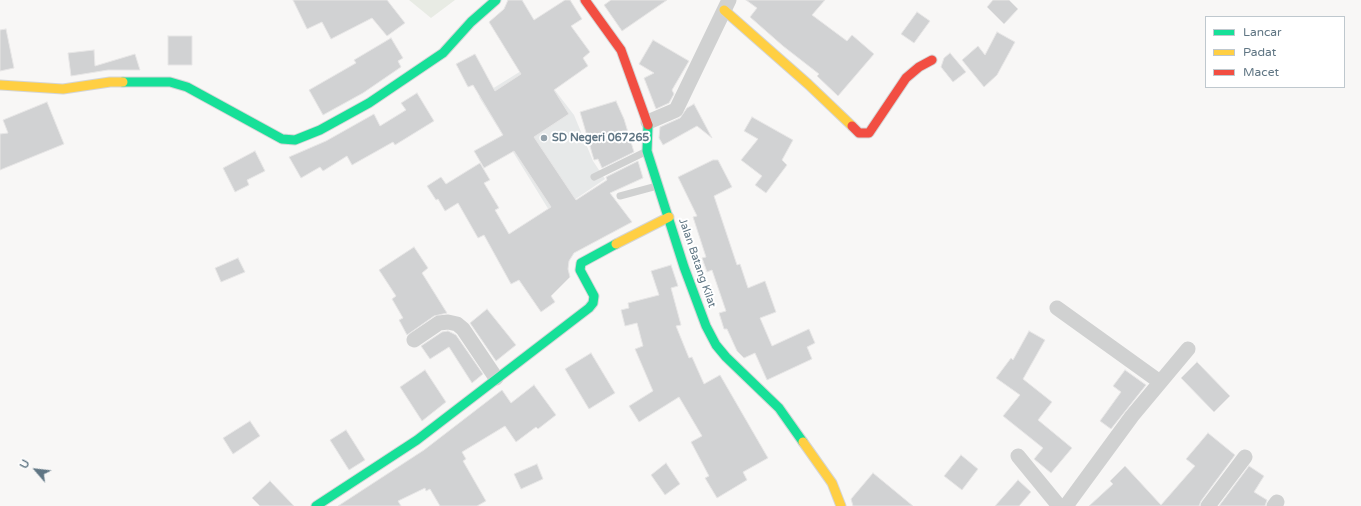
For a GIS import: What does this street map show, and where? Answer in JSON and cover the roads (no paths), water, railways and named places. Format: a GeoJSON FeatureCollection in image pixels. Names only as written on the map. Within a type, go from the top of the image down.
{"type":"FeatureCollection","features":[{"type":"Feature","properties":{"kind":"street"},"geometry":{"type":"LineString","coordinates":[[0,85],[63,88],[110,82],[170,82],[187,87],[282,139],[295,140],[320,130],[369,103],[443,53],[471,22],[496,0]]}},
{"type":"Feature","properties":{"kind":"street","name":"Jalan Batang Kilat"},"geometry":{"type":"LineString","coordinates":[[585,0],[620,50],[648,122],[646,151],[659,185],[697,304],[716,345],[779,408],[832,483],[841,506]]}},
{"type":"Feature","properties":{"kind":"street"},"geometry":{"type":"LineString","coordinates":[[648,122],[676,110],[726,5],[859,133],[869,133],[906,78],[918,67],[932,60]]}},
{"type":"Feature","properties":{"kind":"street"},"geometry":{"type":"LineString","coordinates":[[316,506],[417,440],[593,302],[594,296],[580,270],[581,263],[669,217]]}},
{"type":"Feature","properties":{"kind":"street"},"geometry":{"type":"LineString","coordinates":[[1057,308],[1160,382]]}},
{"type":"Feature","properties":{"kind":"street"},"geometry":{"type":"LineString","coordinates":[[414,340],[439,323],[448,322],[457,324],[464,329],[496,378]]}},
{"type":"Feature","properties":{"kind":"street"},"geometry":{"type":"LineString","coordinates":[[1066,506],[1079,491],[1132,416],[1188,349]]}},
{"type":"Feature","properties":{"kind":"street"},"geometry":{"type":"LineString","coordinates":[[1018,456],[1059,506]]}},
{"type":"Feature","properties":{"kind":"street"},"geometry":{"type":"LineString","coordinates":[[1208,506],[1245,457]]}},
{"type":"Feature","properties":{"kind":"lane"},"geometry":{"type":"LineString","coordinates":[[594,177],[646,151]]}},
{"type":"Feature","properties":{"kind":"lane"},"geometry":{"type":"LineString","coordinates":[[620,196],[659,185]]}},
{"type":"Feature","properties":{"kind":"place","name":"SD Negeri 067265"},"geometry":{"type":"Point","coordinates":[544,138]}}]}
